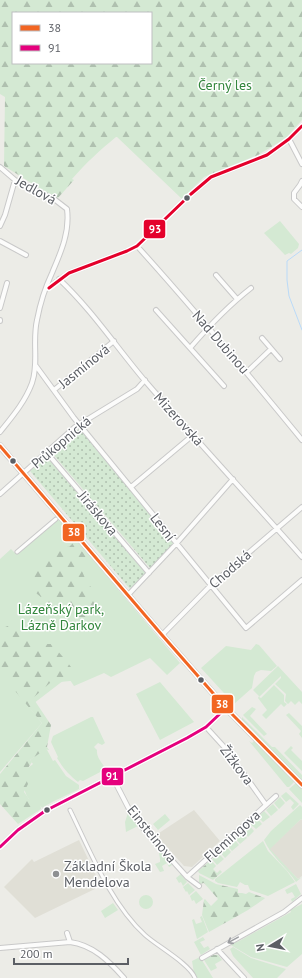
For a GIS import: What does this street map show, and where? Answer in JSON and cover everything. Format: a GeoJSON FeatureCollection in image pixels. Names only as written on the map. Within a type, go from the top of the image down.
{"type":"FeatureCollection","features":[{"type":"Feature","properties":{"kind":"street"},"geometry":{"type":"LineString","coordinates":[[0,431],[26,397],[32,382],[36,366],[36,321],[46,290],[59,279],[81,268],[137,246],[191,194],[211,178],[267,155],[289,139],[302,126]]}},
{"type":"Feature","properties":{"kind":"street"},"geometry":{"type":"LineString","coordinates":[[289,139],[302,164]]}},
{"type":"Feature","properties":{"kind":"street","name":"Jedlová"},"geometry":{"type":"LineString","coordinates":[[0,167],[15,180],[54,199],[67,209],[66,234],[62,249],[46,290]]}},
{"type":"Feature","properties":{"kind":"street"},"geometry":{"type":"LineString","coordinates":[[0,226],[5,215],[15,180]]}},
{"type":"Feature","properties":{"kind":"street"},"geometry":{"type":"LineString","coordinates":[[302,181],[294,193],[294,198],[302,207]]}},
{"type":"Feature","properties":{"kind":"street"},"geometry":{"type":"LineString","coordinates":[[0,240],[26,255]]}},
{"type":"Feature","properties":{"kind":"street","name":"Nad Dubinou"},"geometry":{"type":"LineString","coordinates":[[137,246],[247,372],[302,440]]}},
{"type":"Feature","properties":{"kind":"street"},"geometry":{"type":"LineString","coordinates":[[216,275],[237,299]]}},
{"type":"Feature","properties":{"kind":"street","name":"Mizerovská"},"geometry":{"type":"LineString","coordinates":[[59,279],[114,341],[145,380],[193,435],[302,557]]}},
{"type":"Feature","properties":{"kind":"street"},"geometry":{"type":"LineString","coordinates":[[0,308],[7,284]]}},
{"type":"Feature","properties":{"kind":"street"},"geometry":{"type":"LineString","coordinates":[[190,348],[208,327],[237,299],[251,288]]}},
{"type":"Feature","properties":{"kind":"street"},"geometry":{"type":"LineString","coordinates":[[156,310],[224,386]]}},
{"type":"Feature","properties":{"kind":"street"},"geometry":{"type":"LineString","coordinates":[[262,338],[280,359]]}},
{"type":"Feature","properties":{"kind":"street","name":"Jasmínová"},"geometry":{"type":"LineString","coordinates":[[54,390],[114,341]]}},
{"type":"Feature","properties":{"kind":"street"},"geometry":{"type":"LineString","coordinates":[[247,372],[271,349]]}},
{"type":"Feature","properties":{"kind":"street","name":"Lesní"},"geometry":{"type":"LineString","coordinates":[[36,366],[79,424],[246,628],[302,580]]}},
{"type":"Feature","properties":{"kind":"street","name":"Průkopnická"},"geometry":{"type":"LineString","coordinates":[[0,494],[79,424],[137,390],[145,380]]}},
{"type":"Feature","properties":{"kind":"street"},"geometry":{"type":"LineString","coordinates":[[131,487],[193,435]]}},
{"type":"Feature","properties":{"kind":"street","name":"Žižkova"},"geometry":{"type":"LineString","coordinates":[[0,446],[226,708],[302,785]]}},
{"type":"Feature","properties":{"kind":"street","name":"Jiráskova"},"geometry":{"type":"LineString","coordinates":[[47,453],[149,573]]}},
{"type":"Feature","properties":{"kind":"street"},"geometry":{"type":"LineString","coordinates":[[128,595],[176,544],[233,479]]}},
{"type":"Feature","properties":{"kind":"street","name":"Chodská"},"geometry":{"type":"LineString","coordinates":[[162,635],[211,585],[302,507]]}},
{"type":"Feature","properties":{"kind":"street"},"geometry":{"type":"LineString","coordinates":[[17,552],[56,519]]}},
{"type":"Feature","properties":{"kind":"street"},"geometry":{"type":"LineString","coordinates":[[0,847],[18,830],[45,810],[168,749],[206,726],[226,708]]}},
{"type":"Feature","properties":{"kind":"street","name":"Žižkova"},"geometry":{"type":"LineString","coordinates":[[206,726],[226,749],[266,805]]}},
{"type":"Feature","properties":{"kind":"street","name":"Einsteinova"},"geometry":{"type":"LineString","coordinates":[[112,776],[130,811],[141,826],[188,877],[199,886]]}},
{"type":"Feature","properties":{"kind":"street","name":"Flemingova"},"geometry":{"type":"LineString","coordinates":[[188,877],[276,796]]}},
{"type":"Feature","properties":{"kind":"street"},"geometry":{"type":"LineString","coordinates":[[70,810],[106,882],[117,902],[130,920],[153,943],[190,970],[195,978]]}},
{"type":"Feature","properties":{"kind":"street"},"geometry":{"type":"LineString","coordinates":[[202,958],[284,912],[302,898]]}},
{"type":"Feature","properties":{"kind":"street"},"geometry":{"type":"LineString","coordinates":[[67,933],[70,942]]}},
{"type":"Feature","properties":{"kind":"street"},"geometry":{"type":"LineString","coordinates":[[0,948],[70,942],[79,943],[95,950],[103,956],[124,978]]}},
{"type":"Feature","properties":{"kind":"street"},"geometry":{"type":"LineString","coordinates":[[217,949],[244,978]]}},
{"type":"Feature","properties":{"kind":"shaded area"},"geometry":{"type":"Polygon","coordinates":[[[194,810],[220,841],[192,867],[184,866],[156,835],[194,810]]]}},
{"type":"Feature","properties":{"kind":"shaded area"},"geometry":{"type":"Polygon","coordinates":[[[301,819],[302,876],[298,879],[269,849],[301,819]]]}},
{"type":"Feature","properties":{"kind":"shaded area","name":"Základní Škola Mendelova"},"geometry":{"type":"Polygon","coordinates":[[[79,840],[101,886],[35,918],[4,887],[32,859],[34,862],[79,840]]]}},
{"type":"Feature","properties":{"kind":"green space","name":"Černý les"},"geometry":{"type":"Polygon","coordinates":[[[0,0],[302,0],[302,120],[286,138],[258,155],[204,177],[182,199],[116,137],[72,179],[74,180],[57,199],[4,166],[5,97],[0,94],[0,0]]]}},
{"type":"Feature","properties":{"kind":"green space"},"geometry":{"type":"Polygon","coordinates":[[[280,221],[299,244],[298,248],[291,254],[289,253],[285,255],[264,233],[280,221]]]}},
{"type":"Feature","properties":{"kind":"green space"},"geometry":{"type":"Polygon","coordinates":[[[80,428],[173,541],[173,544],[150,568],[52,453],[80,428]]]}},
{"type":"Feature","properties":{"kind":"green space"},"geometry":{"type":"Polygon","coordinates":[[[47,457],[146,573],[130,589],[30,471],[47,457]]]}},
{"type":"Feature","properties":{"kind":"green space","name":"Lázeňský park, Lázně Darkov"},"geometry":{"type":"Polygon","coordinates":[[[57,517],[180,663],[167,675],[150,658],[111,677],[104,673],[74,686],[68,677],[29,707],[42,723],[0,772],[0,559],[11,549],[15,553],[57,517]]]}},
{"type":"Feature","properties":{"kind":"green space"},"geometry":{"type":"Polygon","coordinates":[[[74,542],[91,562],[82,571],[87,583],[100,596],[101,611],[98,621],[91,626],[78,627],[31,589],[36,569],[66,546],[69,547],[74,542]]]}},
{"type":"Feature","properties":{"kind":"green space"},"geometry":{"type":"Polygon","coordinates":[[[18,622],[34,644],[51,644],[67,661],[80,680],[50,683],[33,698],[51,725],[47,747],[49,750],[46,749],[30,760],[32,762],[24,774],[28,784],[24,792],[29,799],[40,801],[41,809],[18,824],[0,804],[0,774],[42,723],[0,673],[0,629],[18,622]]]}},
{"type":"Feature","properties":{"kind":"green space"},"geometry":{"type":"Polygon","coordinates":[[[256,644],[259,645],[277,666],[271,671],[261,670],[256,672],[252,688],[234,704],[201,668],[226,646],[251,650],[256,644]]]}},
{"type":"Feature","properties":{"kind":"green space"},"geometry":{"type":"Polygon","coordinates":[[[278,666],[302,692],[302,704],[299,701],[295,705],[291,701],[288,704],[285,701],[286,694],[275,684],[281,676],[259,697],[261,698],[274,685],[284,695],[284,702],[287,704],[284,707],[281,704],[266,719],[262,715],[267,710],[258,698],[259,696],[253,690],[278,666]]]}},
{"type":"Feature","properties":{"kind":"green space"},"geometry":{"type":"Polygon","coordinates":[[[160,682],[194,722],[160,740],[136,694],[160,682]]]}},
{"type":"Feature","properties":{"kind":"green space"},"geometry":{"type":"Polygon","coordinates":[[[252,707],[256,709],[250,716],[267,734],[264,736],[243,715],[252,707]]]}},
{"type":"Feature","properties":{"kind":"green space"},"geometry":{"type":"Polygon","coordinates":[[[289,713],[302,726],[302,738],[299,734],[301,731],[286,715],[289,713]]]}},
{"type":"Feature","properties":{"kind":"green space"},"geometry":{"type":"Polygon","coordinates":[[[93,717],[105,743],[102,745],[98,743],[94,747],[106,769],[78,782],[59,762],[51,742],[53,736],[93,717]]]}},
{"type":"Feature","properties":{"kind":"green space"},"geometry":{"type":"Polygon","coordinates":[[[242,717],[272,747],[275,747],[302,775],[302,780],[242,720],[242,717]]]}},
{"type":"Feature","properties":{"kind":"green space"},"geometry":{"type":"Polygon","coordinates":[[[249,741],[252,743],[254,741],[258,744],[294,782],[289,787],[287,787],[249,741]]]}},
{"type":"Feature","properties":{"kind":"green space"},"geometry":{"type":"Polygon","coordinates":[[[291,746],[293,748],[291,750],[302,761],[302,771],[284,753],[291,746]]]}},
{"type":"Feature","properties":{"kind":"green space"},"geometry":{"type":"Polygon","coordinates":[[[46,748],[53,761],[55,760],[66,776],[79,785],[79,789],[42,808],[27,797],[23,776],[25,770],[33,764],[30,760],[46,748]]]}},
{"type":"Feature","properties":{"kind":"green space"},"geometry":{"type":"Polygon","coordinates":[[[296,783],[302,789],[302,803],[289,789],[296,783]]]}},
{"type":"Feature","properties":{"kind":"green space"},"geometry":{"type":"Polygon","coordinates":[[[286,792],[299,804],[293,810],[291,807],[294,803],[290,799],[286,802],[281,796],[286,792]]]}},
{"type":"Feature","properties":{"kind":"green space"},"geometry":{"type":"Polygon","coordinates":[[[280,797],[285,803],[279,809],[274,803],[280,797]]]}},
{"type":"Feature","properties":{"kind":"green space"},"geometry":{"type":"Polygon","coordinates":[[[273,804],[278,810],[271,816],[266,810],[273,804]]]}},
{"type":"Feature","properties":{"kind":"green space"},"geometry":{"type":"Polygon","coordinates":[[[300,805],[302,807],[302,820],[301,819],[270,849],[298,879],[302,877],[296,882],[267,846],[264,840],[271,831],[300,805]]]}},
{"type":"Feature","properties":{"kind":"green space"},"geometry":{"type":"Polygon","coordinates":[[[264,811],[270,817],[263,822],[258,817],[264,811]]]}},
{"type":"Feature","properties":{"kind":"green space"},"geometry":{"type":"Polygon","coordinates":[[[128,813],[138,826],[126,832],[125,822],[128,813]]]}},
{"type":"Feature","properties":{"kind":"green space"},"geometry":{"type":"Polygon","coordinates":[[[165,814],[170,820],[158,830],[153,824],[165,814]]]}},
{"type":"Feature","properties":{"kind":"green space"},"geometry":{"type":"Polygon","coordinates":[[[257,818],[262,824],[256,829],[250,824],[257,818]]]}},
{"type":"Feature","properties":{"kind":"green space"},"geometry":{"type":"Polygon","coordinates":[[[249,825],[254,831],[248,837],[243,831],[249,825]]]}},
{"type":"Feature","properties":{"kind":"green space"},"geometry":{"type":"Polygon","coordinates":[[[242,832],[247,838],[240,844],[235,838],[242,832]]]}},
{"type":"Feature","properties":{"kind":"green space"},"geometry":{"type":"Polygon","coordinates":[[[234,839],[239,845],[232,851],[227,845],[234,839]]]}},
{"type":"Feature","properties":{"kind":"green space"},"geometry":{"type":"Polygon","coordinates":[[[263,841],[268,851],[295,882],[268,896],[250,890],[248,885],[240,882],[237,887],[215,881],[215,879],[263,841]]]}},
{"type":"Feature","properties":{"kind":"green space"},"geometry":{"type":"Polygon","coordinates":[[[226,846],[231,852],[225,858],[220,852],[226,846]]]}},
{"type":"Feature","properties":{"kind":"green space"},"geometry":{"type":"Polygon","coordinates":[[[161,852],[172,865],[169,867],[167,863],[162,866],[164,871],[160,872],[155,864],[160,862],[159,853],[161,852]]]}},
{"type":"Feature","properties":{"kind":"green space"},"geometry":{"type":"Polygon","coordinates":[[[218,853],[224,859],[217,865],[212,859],[218,853]]]}},
{"type":"Feature","properties":{"kind":"green space"},"geometry":{"type":"Polygon","coordinates":[[[211,860],[216,866],[213,869],[217,873],[220,870],[222,872],[213,880],[199,873],[198,871],[211,860]]]}},
{"type":"Feature","properties":{"kind":"green space"},"geometry":{"type":"Polygon","coordinates":[[[181,874],[187,882],[183,886],[176,878],[181,874]]]}},
{"type":"Feature","properties":{"kind":"green space"},"geometry":{"type":"Polygon","coordinates":[[[199,875],[216,884],[238,889],[238,893],[246,894],[249,892],[265,898],[248,910],[209,932],[202,915],[204,900],[205,899],[211,906],[218,899],[204,883],[199,884],[199,875]]]}},
{"type":"Feature","properties":{"kind":"green space"},"geometry":{"type":"Polygon","coordinates":[[[188,883],[195,890],[189,895],[183,887],[188,883]]]}},
{"type":"Feature","properties":{"kind":"green space"},"geometry":{"type":"Polygon","coordinates":[[[296,884],[301,894],[292,902],[291,899],[295,897],[292,892],[287,894],[285,890],[296,884]]]}},
{"type":"Feature","properties":{"kind":"green space"},"geometry":{"type":"Polygon","coordinates":[[[196,891],[203,899],[196,904],[194,900],[192,901],[190,896],[196,891]]]}},
{"type":"Feature","properties":{"kind":"green space"},"geometry":{"type":"Polygon","coordinates":[[[146,895],[151,897],[153,902],[151,907],[146,909],[141,907],[139,902],[141,897],[146,895]]]}},
{"type":"Feature","properties":{"kind":"green space"},"geometry":{"type":"Polygon","coordinates":[[[113,903],[118,910],[105,918],[101,911],[113,903]]]}},
{"type":"Feature","properties":{"kind":"green space"},"geometry":{"type":"Polygon","coordinates":[[[302,904],[302,954],[287,967],[251,957],[229,944],[241,940],[291,912],[290,910],[302,904]]]}},
{"type":"Feature","properties":{"kind":"green space"},"geometry":{"type":"Polygon","coordinates":[[[202,916],[208,932],[197,939],[192,920],[194,919],[196,924],[202,922],[200,917],[202,916]]]}},
{"type":"Feature","properties":{"kind":"green space"},"geometry":{"type":"Polygon","coordinates":[[[203,937],[205,940],[200,942],[204,948],[208,946],[210,949],[201,955],[194,942],[203,937]]]}},
{"type":"Feature","properties":{"kind":"green space"},"geometry":{"type":"Polygon","coordinates":[[[233,947],[251,958],[286,969],[277,978],[253,978],[233,956],[230,949],[233,947]]]}},
{"type":"Feature","properties":{"kind":"green space"},"geometry":{"type":"Polygon","coordinates":[[[213,955],[218,955],[222,960],[215,964],[217,968],[211,971],[204,960],[213,955]]]}},
{"type":"Feature","properties":{"kind":"green space"},"geometry":{"type":"Polygon","coordinates":[[[200,957],[213,978],[197,978],[194,973],[192,961],[200,957]]]}},
{"type":"Feature","properties":{"kind":"waterway"},"geometry":{"type":"LineString","coordinates":[[302,250],[287,261],[289,296],[302,330]]}},
{"type":"Feature","properties":{"kind":"transit line","name":"93"},"geometry":{"type":"LineString","coordinates":[[49,288],[69,273],[137,246],[191,194],[211,177],[267,155],[289,139],[302,126]]}},
{"type":"Feature","properties":{"kind":"transit line","name":"38"},"geometry":{"type":"LineString","coordinates":[[0,446],[226,708],[302,785]]}},
{"type":"Feature","properties":{"kind":"transit line","name":"91"},"geometry":{"type":"LineString","coordinates":[[0,847],[18,830],[45,811],[187,738],[206,727],[226,708]]}},
{"type":"Feature","properties":{"kind":"place","name":"Základní Škola Mendelova"},"geometry":{"type":"Point","coordinates":[56,874]}}]}
